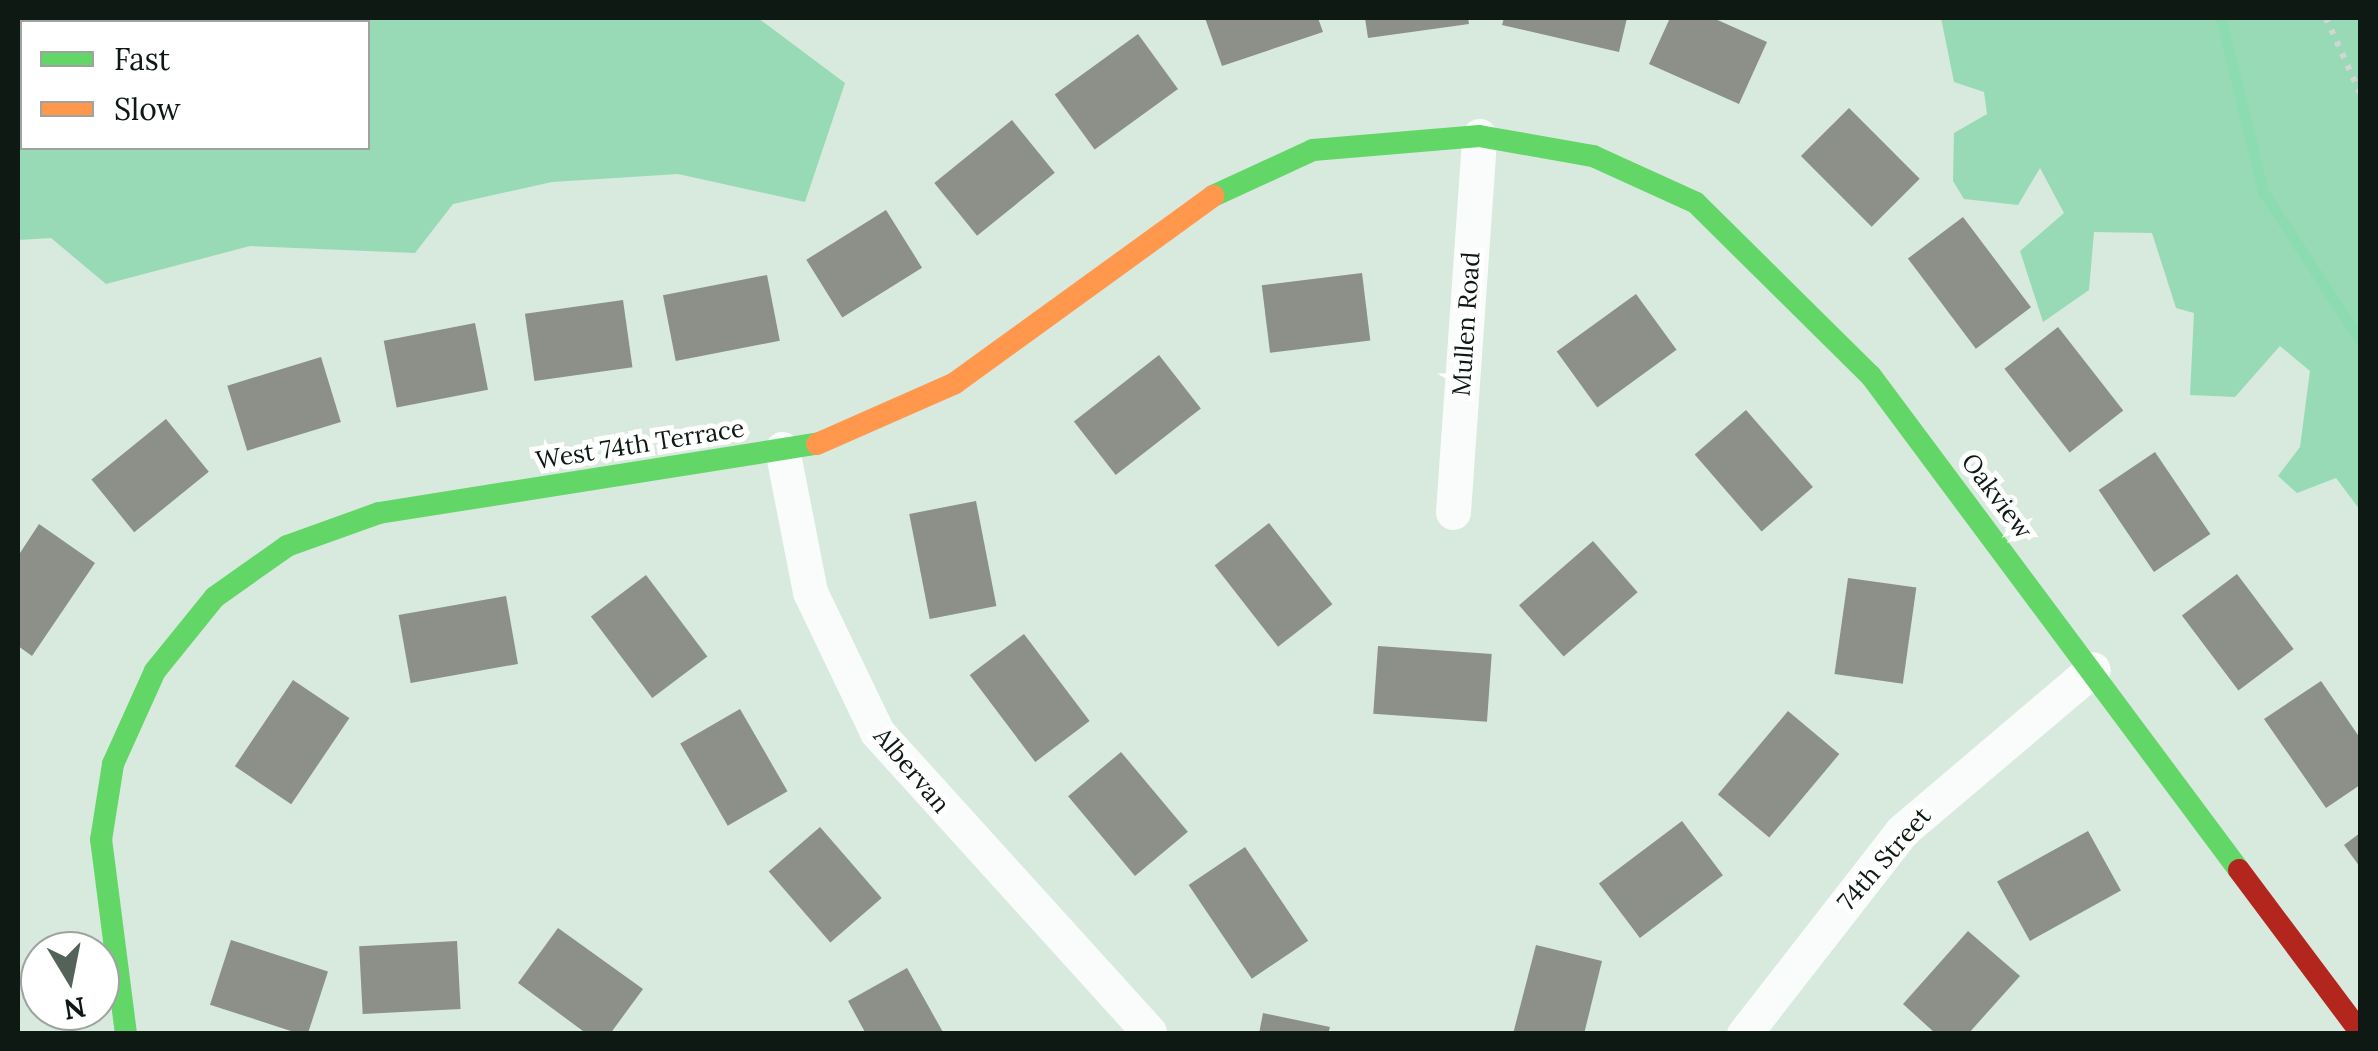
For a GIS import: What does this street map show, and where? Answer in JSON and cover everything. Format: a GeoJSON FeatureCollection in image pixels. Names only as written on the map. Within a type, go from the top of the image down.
{"type":"FeatureCollection","features":[{"type":"Feature","properties":{"kind":"street","name":"West 74th Terrace"},"geometry":{"type":"LineString","coordinates":[[126,1034],[101,840],[114,764],[156,671],[215,597],[287,546],[378,513],[823,443],[955,384],[1158,226],[1239,181],[1313,150],[1480,136]]}},
{"type":"Feature","properties":{"kind":"street","name":"Mullen Road"},"geometry":{"type":"LineString","coordinates":[[1453,512],[1480,136]]}},
{"type":"Feature","properties":{"kind":"street","name":"Oakview"},"geometry":{"type":"LineString","coordinates":[[1480,136],[1594,156],[1696,203],[1871,376],[2094,669],[2360,1032]]}},
{"type":"Feature","properties":{"kind":"street","name":"Albervan"},"geometry":{"type":"LineString","coordinates":[[782,449],[810,592],[877,732],[1149,1032]]}},
{"type":"Feature","properties":{"kind":"street","name":"74th Street"},"geometry":{"type":"LineString","coordinates":[[1744,1034],[1902,831],[2094,669]]}},
{"type":"Feature","properties":{"kind":"path"},"geometry":{"type":"LineString","coordinates":[[2326,18],[2360,93]]}},
{"type":"Feature","properties":{"kind":"green space"},"geometry":{"type":"Polygon","coordinates":[[[18,18],[758,18],[845,83],[805,202],[678,174],[552,182],[453,204],[415,253],[250,246],[106,284],[51,238],[18,240],[18,18]]]}},
{"type":"Feature","properties":{"kind":"green space"},"geometry":{"type":"Polygon","coordinates":[[[1941,18],[2360,18],[2360,510],[2336,478],[2297,493],[2278,476],[2300,447],[2310,371],[2280,346],[2235,397],[2190,395],[2194,313],[2176,308],[2152,233],[2094,232],[2089,290],[2043,322],[2020,251],[2064,213],[2040,168],[2018,205],[1964,199],[1953,181],[1954,133],[1987,114],[1984,92],[1954,82],[1941,18]]]}},
{"type":"Feature","properties":{"kind":"building"},"geometry":{"type":"Polygon","coordinates":[[[1205,18],[1318,18],[1323,32],[1222,66],[1205,18]]]}},
{"type":"Feature","properties":{"kind":"building"},"geometry":{"type":"Polygon","coordinates":[[[1365,18],[1468,18],[1469,24],[1368,38],[1365,18]]]}},
{"type":"Feature","properties":{"kind":"building"},"geometry":{"type":"Polygon","coordinates":[[[1504,18],[1627,18],[1619,52],[1502,25],[1504,18]]]}},
{"type":"Feature","properties":{"kind":"building"},"geometry":{"type":"Polygon","coordinates":[[[1670,18],[1713,18],[1767,42],[1739,104],[1649,64],[1670,18]]]}},
{"type":"Feature","properties":{"kind":"building"},"geometry":{"type":"Polygon","coordinates":[[[1138,34],[1178,89],[1095,150],[1055,95],[1138,34]]]}},
{"type":"Feature","properties":{"kind":"building"},"geometry":{"type":"Polygon","coordinates":[[[1849,108],[1920,179],[1872,227],[1801,156],[1849,108]]]}},
{"type":"Feature","properties":{"kind":"building"},"geometry":{"type":"Polygon","coordinates":[[[1012,120],[1055,173],[977,236],[934,183],[1012,120]]]}},
{"type":"Feature","properties":{"kind":"building"},"geometry":{"type":"Polygon","coordinates":[[[886,210],[922,268],[842,317],[806,260],[886,210]]]}},
{"type":"Feature","properties":{"kind":"building"},"geometry":{"type":"Polygon","coordinates":[[[1963,217],[2031,307],[1976,349],[1908,259],[1963,217]]]}},
{"type":"Feature","properties":{"kind":"building"},"geometry":{"type":"Polygon","coordinates":[[[1362,273],[1370,340],[1270,353],[1262,285],[1362,273]]]}},
{"type":"Feature","properties":{"kind":"building"},"geometry":{"type":"Polygon","coordinates":[[[767,275],[780,341],[676,361],[663,295],[767,275]]]}},
{"type":"Feature","properties":{"kind":"building"},"geometry":{"type":"Polygon","coordinates":[[[1636,294],[1677,350],[1597,407],[1557,352],[1636,294]]]}},
{"type":"Feature","properties":{"kind":"building"},"geometry":{"type":"Polygon","coordinates":[[[623,300],[632,367],[534,381],[525,314],[623,300]]]}},
{"type":"Feature","properties":{"kind":"building"},"geometry":{"type":"Polygon","coordinates":[[[475,323],[488,390],[397,407],[384,341],[475,323]]]}},
{"type":"Feature","properties":{"kind":"building"},"geometry":{"type":"Polygon","coordinates":[[[2058,327],[2123,411],[2070,452],[2004,369],[2058,327]]]}},
{"type":"Feature","properties":{"kind":"building"},"geometry":{"type":"Polygon","coordinates":[[[1159,355],[1201,409],[1116,475],[1074,421],[1159,355]]]}},
{"type":"Feature","properties":{"kind":"building"},"geometry":{"type":"Polygon","coordinates":[[[321,357],[341,422],[247,451],[227,386],[321,357]]]}},
{"type":"Feature","properties":{"kind":"building"},"geometry":{"type":"Polygon","coordinates":[[[1746,410],[1813,487],[1762,532],[1695,455],[1746,410]]]}},
{"type":"Feature","properties":{"kind":"building"},"geometry":{"type":"Polygon","coordinates":[[[166,419],[209,472],[134,532],[91,479],[166,419]]]}},
{"type":"Feature","properties":{"kind":"building"},"geometry":{"type":"Polygon","coordinates":[[[2155,452],[2210,534],[2154,572],[2099,490],[2155,452]]]}},
{"type":"Feature","properties":{"kind":"building"},"geometry":{"type":"Polygon","coordinates":[[[976,501],[996,606],[930,619],[909,514],[976,501]]]}},
{"type":"Feature","properties":{"kind":"building"},"geometry":{"type":"Polygon","coordinates":[[[1269,523],[1332,604],[1278,647],[1215,565],[1269,523]]]}},
{"type":"Feature","properties":{"kind":"building"},"geometry":{"type":"Polygon","coordinates":[[[39,524],[95,563],[32,656],[18,646],[18,556],[39,524]]]}},
{"type":"Feature","properties":{"kind":"building"},"geometry":{"type":"Polygon","coordinates":[[[1593,541],[1638,592],[1564,657],[1519,605],[1593,541]]]}},
{"type":"Feature","properties":{"kind":"building"},"geometry":{"type":"Polygon","coordinates":[[[2237,574],[2294,649],[2238,691],[2182,616],[2237,574]]]}},
{"type":"Feature","properties":{"kind":"building"},"geometry":{"type":"Polygon","coordinates":[[[646,575],[707,656],[652,698],[591,617],[646,575]]]}},
{"type":"Feature","properties":{"kind":"building"},"geometry":{"type":"Polygon","coordinates":[[[1848,578],[1916,588],[1903,684],[1835,674],[1848,578]]]}},
{"type":"Feature","properties":{"kind":"building"},"geometry":{"type":"Polygon","coordinates":[[[506,596],[518,664],[411,683],[399,615],[506,596]]]}},
{"type":"Feature","properties":{"kind":"building"},"geometry":{"type":"Polygon","coordinates":[[[1024,634],[1090,721],[1035,762],[970,675],[1024,634]]]}},
{"type":"Feature","properties":{"kind":"building"},"geometry":{"type":"Polygon","coordinates":[[[1378,646],[1492,654],[1487,722],[1373,714],[1378,646]]]}},
{"type":"Feature","properties":{"kind":"building"},"geometry":{"type":"Polygon","coordinates":[[[293,680],[349,718],[291,804],[235,766],[293,680]]]}},
{"type":"Feature","properties":{"kind":"building"},"geometry":{"type":"Polygon","coordinates":[[[2321,681],[2360,738],[2360,785],[2326,808],[2264,719],[2321,681]]]}},
{"type":"Feature","properties":{"kind":"building"},"geometry":{"type":"Polygon","coordinates":[[[740,709],[788,791],[728,826],[680,744],[740,709]]]}},
{"type":"Feature","properties":{"kind":"building"},"geometry":{"type":"Polygon","coordinates":[[[1788,711],[1839,754],[1769,838],[1718,794],[1788,711]]]}},
{"type":"Feature","properties":{"kind":"building"},"geometry":{"type":"Polygon","coordinates":[[[1121,752],[1188,832],[1135,876],[1068,796],[1121,752]]]}},
{"type":"Feature","properties":{"kind":"building"},"geometry":{"type":"Polygon","coordinates":[[[1682,821],[1723,875],[1640,938],[1599,884],[1682,821]]]}},
{"type":"Feature","properties":{"kind":"building"},"geometry":{"type":"Polygon","coordinates":[[[820,827],[882,898],[830,943],[769,872],[820,827]]]}},
{"type":"Feature","properties":{"kind":"building"},"geometry":{"type":"Polygon","coordinates":[[[2088,831],[2121,890],[2030,941],[1997,881],[2088,831]]]}},
{"type":"Feature","properties":{"kind":"building"},"geometry":{"type":"Polygon","coordinates":[[[2360,833],[2360,867],[2344,845],[2360,833]]]}},
{"type":"Feature","properties":{"kind":"building"},"geometry":{"type":"Polygon","coordinates":[[[1245,847],[1308,941],[1252,979],[1189,885],[1245,847]]]}},
{"type":"Feature","properties":{"kind":"building"},"geometry":{"type":"Polygon","coordinates":[[[558,928],[643,989],[610,1034],[587,1034],[518,983],[558,928]]]}},
{"type":"Feature","properties":{"kind":"building"},"geometry":{"type":"Polygon","coordinates":[[[1968,931],[2020,976],[1968,1034],[1936,1034],[1903,1004],[1968,931]]]}},
{"type":"Feature","properties":{"kind":"building"},"geometry":{"type":"Polygon","coordinates":[[[231,940],[328,972],[308,1034],[210,1005],[231,940]]]}},
{"type":"Feature","properties":{"kind":"building"},"geometry":{"type":"Polygon","coordinates":[[[457,941],[461,1009],[363,1014],[359,946],[457,941]]]}},
{"type":"Feature","properties":{"kind":"building"},"geometry":{"type":"Polygon","coordinates":[[[1536,945],[1602,961],[1584,1034],[1513,1034],[1536,945]]]}},
{"type":"Feature","properties":{"kind":"building"},"geometry":{"type":"Polygon","coordinates":[[[907,968],[944,1034],[866,1034],[848,1001],[907,968]]]}},
{"type":"Feature","properties":{"kind":"building"},"geometry":{"type":"Polygon","coordinates":[[[1263,1013],[1330,1027],[1328,1034],[1259,1034],[1263,1013]]]}},
{"type":"Feature","properties":{"kind":"waterway"},"geometry":{"type":"LineString","coordinates":[[2221,18],[2263,192],[2360,339]]}},
{"type":"Feature","properties":{"kind":"traffic: fast"},"geometry":{"type":"LineString","coordinates":[[1213,196],[1313,150],[1479,136],[1593,156],[1696,203],[1871,376],[2239,870]]}},
{"type":"Feature","properties":{"kind":"traffic: fast"},"geometry":{"type":"LineString","coordinates":[[126,1034],[101,840],[113,764],[155,671],[215,597],[287,546],[379,513],[817,444]]}},
{"type":"Feature","properties":{"kind":"traffic: slow"},"geometry":{"type":"LineString","coordinates":[[817,444],[955,383],[1213,196]]}},
{"type":"Feature","properties":{"kind":"traffic: jam"},"geometry":{"type":"LineString","coordinates":[[2239,870],[2360,1032]]}}]}
